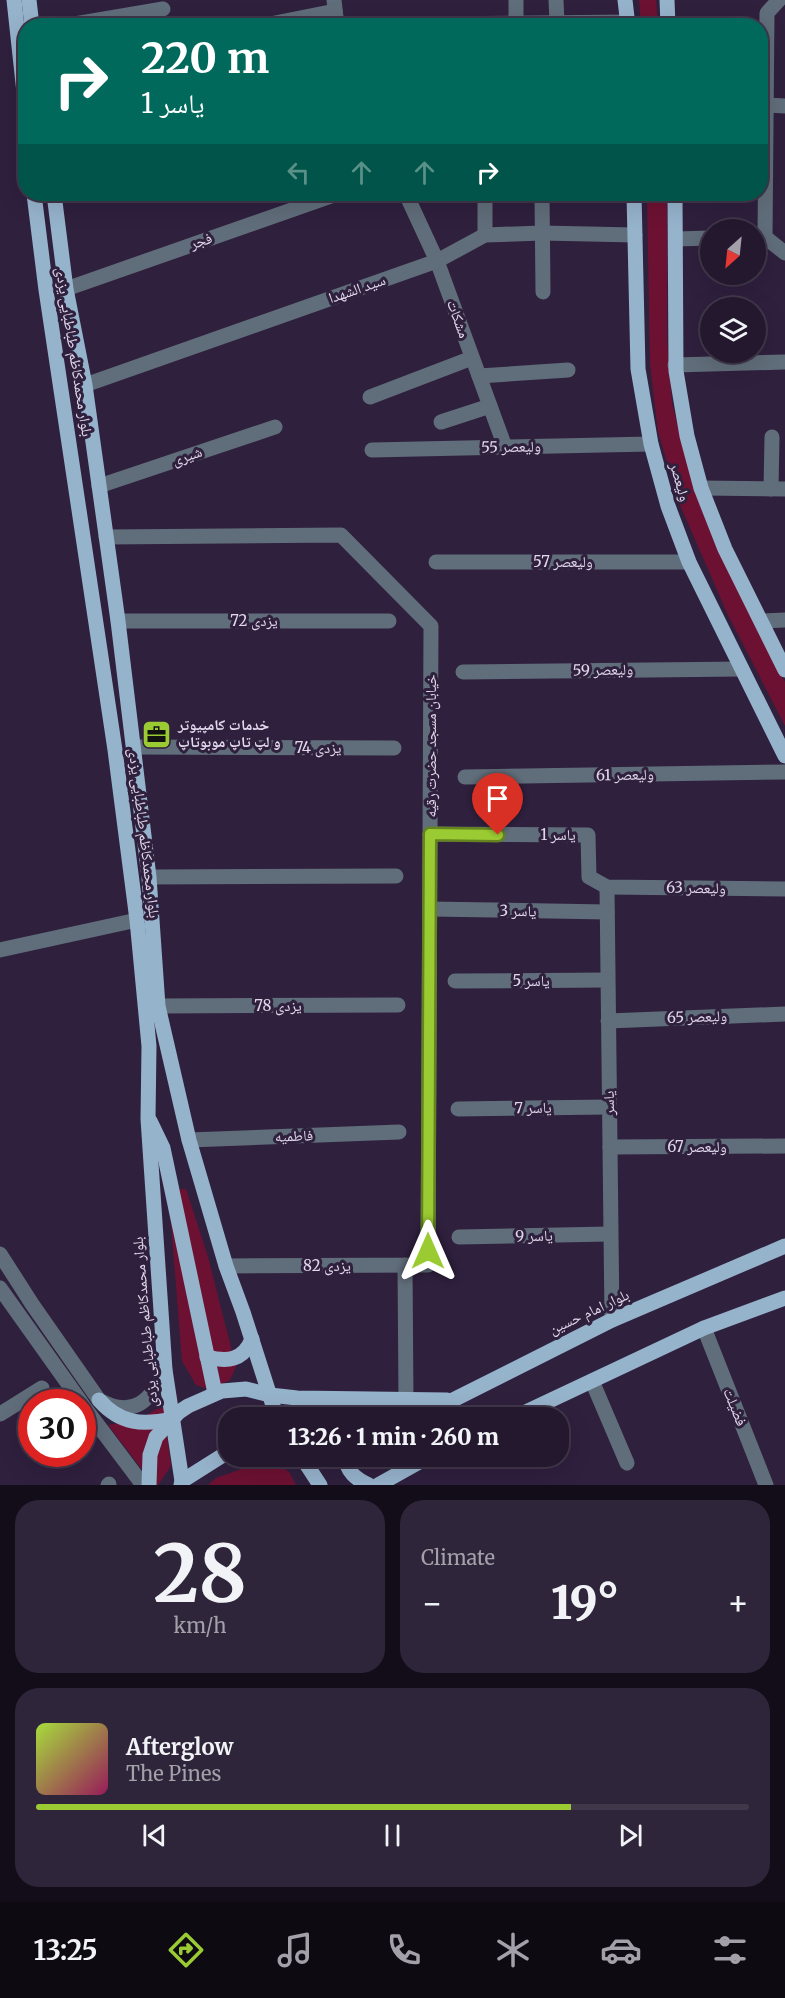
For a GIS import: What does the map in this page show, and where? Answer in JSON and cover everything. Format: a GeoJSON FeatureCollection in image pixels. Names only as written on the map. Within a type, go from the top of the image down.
{"type":"FeatureCollection","features":[{"type":"Feature","properties":{"kind":"main road"},"geometry":{"type":"LineString","coordinates":[[15,0],[18,30]]}},
{"type":"Feature","properties":{"kind":"main road"},"geometry":{"type":"LineString","coordinates":[[29,0],[31,18]]}},
{"type":"Feature","properties":{"kind":"main road"},"geometry":{"type":"LineString","coordinates":[[625,0],[627,18]]}},
{"type":"Feature","properties":{"kind":"main road"},"geometry":{"type":"LineString","coordinates":[[666,0],[667,18]]}},
{"type":"Feature","properties":{"kind":"main road","name":"بلوار محمدکاظم طباطبایی یزدی"},"geometry":{"type":"LineString","coordinates":[[35,201],[46,290],[117,762],[137,920],[149,1046],[148,1119],[165,1370],[182,1483]]}},
{"type":"Feature","properties":{"kind":"main road"},"geometry":{"type":"LineString","coordinates":[[36,210],[44,205],[51,205],[54,201]]}},
{"type":"Feature","properties":{"kind":"main road","name":"بلوار محمدکاظم طباطبایی یزدی"},"geometry":{"type":"LineString","coordinates":[[55,201],[66,289],[85,386],[118,621],[149,877],[159,1006],[189,1140],[226,1266],[274,1407]]}},
{"type":"Feature","properties":{"kind":"main road","name":"ولیعصر"},"geometry":{"type":"LineString","coordinates":[[634,201],[638,369],[651,444],[668,506],[689,562],[785,756]]}},
{"type":"Feature","properties":{"kind":"main road","name":"ولیعصر"},"geometry":{"type":"LineString","coordinates":[[675,201],[675,365],[687,436],[701,488],[725,549],[785,670]]}},
{"type":"Feature","properties":{"kind":"main road"},"geometry":{"type":"LineString","coordinates":[[148,1119],[163,1148],[214,1394]]}},
{"type":"Feature","properties":{"kind":"main road","name":"بلوار امام حسین"},"geometry":{"type":"LineString","coordinates":[[437,1407],[612,1320],[785,1246]]}},
{"type":"Feature","properties":{"kind":"main road"},"geometry":{"type":"LineString","coordinates":[[536,1407],[704,1328],[785,1298]]}},
{"type":"Feature","properties":{"kind":"main road"},"geometry":{"type":"LineString","coordinates":[[207,1357],[224,1361],[241,1354],[249,1347],[252,1339]]}},
{"type":"Feature","properties":{"kind":"main road"},"geometry":{"type":"LineString","coordinates":[[149,1485],[150,1455],[156,1437],[188,1406],[214,1394],[234,1389],[246,1389],[297,1398],[453,1400]]}},
{"type":"Feature","properties":{"kind":"main road"},"geometry":{"type":"LineString","coordinates":[[99,1400],[110,1413],[136,1422],[173,1419]]}},
{"type":"Feature","properties":{"kind":"main road"},"geometry":{"type":"LineString","coordinates":[[182,1483],[218,1459]]}},
{"type":"Feature","properties":{"kind":"main road"},"geometry":{"type":"LineString","coordinates":[[308,1467],[320,1485]]}},
{"type":"Feature","properties":{"kind":"main road"},"geometry":{"type":"LineString","coordinates":[[348,1467],[357,1479],[369,1485]]}},
{"type":"Feature","properties":{"kind":"main road"},"geometry":{"type":"LineString","coordinates":[[378,1485],[410,1467]]}},
{"type":"Feature","properties":{"kind":"street"},"geometry":{"type":"LineString","coordinates":[[516,0],[516,18]]}},
{"type":"Feature","properties":{"kind":"street"},"geometry":{"type":"LineString","coordinates":[[556,0],[556,18]]}},
{"type":"Feature","properties":{"kind":"street"},"geometry":{"type":"LineString","coordinates":[[767,18],[767,13],[779,0]]}},
{"type":"Feature","properties":{"kind":"street"},"geometry":{"type":"LineString","coordinates":[[110,18],[163,9]]}},
{"type":"Feature","properties":{"kind":"street"},"geometry":{"type":"LineString","coordinates":[[303,18],[336,12]]}},
{"type":"Feature","properties":{"kind":"street"},"geometry":{"type":"LineString","coordinates":[[768,105],[785,106]]}},
{"type":"Feature","properties":{"kind":"street","name":"فجر"},"geometry":{"type":"LineString","coordinates":[[66,289],[317,201]]}},
{"type":"Feature","properties":{"kind":"street","name":"مشکات"},"geometry":{"type":"LineString","coordinates":[[409,201],[437,261],[505,447]]}},
{"type":"Feature","properties":{"kind":"street"},"geometry":{"type":"LineString","coordinates":[[485,201],[485,235]]}},
{"type":"Feature","properties":{"kind":"street"},"geometry":{"type":"LineString","coordinates":[[542,201],[543,292]]}},
{"type":"Feature","properties":{"kind":"street"},"geometry":{"type":"LineString","coordinates":[[762,219],[763,201]]}},
{"type":"Feature","properties":{"kind":"street","name":"سید الشهدا"},"geometry":{"type":"LineString","coordinates":[[85,386],[437,261],[485,235],[542,233],[635,235]]}},
{"type":"Feature","properties":{"kind":"street"},"geometry":{"type":"LineString","coordinates":[[766,237],[785,236]]}},
{"type":"Feature","properties":{"kind":"street"},"geometry":{"type":"LineString","coordinates":[[676,239],[700,238]]}},
{"type":"Feature","properties":{"kind":"street"},"geometry":{"type":"LineString","coordinates":[[766,240],[785,253]]}},
{"type":"Feature","properties":{"kind":"street"},"geometry":{"type":"LineString","coordinates":[[370,397],[472,358]]}},
{"type":"Feature","properties":{"kind":"street"},"geometry":{"type":"LineString","coordinates":[[675,365],[785,362]]}},
{"type":"Feature","properties":{"kind":"street"},"geometry":{"type":"LineString","coordinates":[[479,376],[568,370]]}},
{"type":"Feature","properties":{"kind":"street"},"geometry":{"type":"LineString","coordinates":[[441,422],[490,406]]}},
{"type":"Feature","properties":{"kind":"street","name":"شیری"},"geometry":{"type":"LineString","coordinates":[[99,486],[274,427]]}},
{"type":"Feature","properties":{"kind":"street"},"geometry":{"type":"LineString","coordinates":[[701,488],[778,489],[772,437]]}},
{"type":"Feature","properties":{"kind":"street","name":"ولیعصر 55"},"geometry":{"type":"LineString","coordinates":[[372,450],[651,444]]}},
{"type":"Feature","properties":{"kind":"street","name":"خیابان مسجد حضرت رقیه"},"geometry":{"type":"LineString","coordinates":[[106,537],[341,535],[431,626],[428,1265]]}},
{"type":"Feature","properties":{"kind":"street","name":"ولیعصر 57"},"geometry":{"type":"LineString","coordinates":[[436,562],[689,562]]}},
{"type":"Feature","properties":{"kind":"street"},"geometry":{"type":"LineString","coordinates":[[760,621],[785,620]]}},
{"type":"Feature","properties":{"kind":"street","name":"یزدی 72"},"geometry":{"type":"LineString","coordinates":[[118,621],[389,621]]}},
{"type":"Feature","properties":{"kind":"street","name":"ولیعصر 59"},"geometry":{"type":"LineString","coordinates":[[463,672],[742,669]]}},
{"type":"Feature","properties":{"kind":"street","name":"یزدی 74"},"geometry":{"type":"LineString","coordinates":[[134,747],[394,748]]}},
{"type":"Feature","properties":{"kind":"street","name":"ولیعصر 61"},"geometry":{"type":"LineString","coordinates":[[465,777],[785,772]]}},
{"type":"Feature","properties":{"kind":"street","name":"یاسر 1"},"geometry":{"type":"LineString","coordinates":[[430,834],[588,835],[589,877],[607,887]]}},
{"type":"Feature","properties":{"kind":"street"},"geometry":{"type":"LineString","coordinates":[[149,877],[396,876]]}},
{"type":"Feature","properties":{"kind":"street","name":"ولیعصر 63"},"geometry":{"type":"LineString","coordinates":[[607,887],[785,889]]}},
{"type":"Feature","properties":{"kind":"street","name":"یاسر"},"geometry":{"type":"LineString","coordinates":[[607,887],[612,1320]]}},
{"type":"Feature","properties":{"kind":"street","name":"یاسر 3"},"geometry":{"type":"LineString","coordinates":[[430,909],[607,912]]}},
{"type":"Feature","properties":{"kind":"street"},"geometry":{"type":"LineString","coordinates":[[0,950],[137,920]]}},
{"type":"Feature","properties":{"kind":"street","name":"یاسر 5"},"geometry":{"type":"LineString","coordinates":[[455,981],[607,980]]}},
{"type":"Feature","properties":{"kind":"street","name":"یزدی 78"},"geometry":{"type":"LineString","coordinates":[[159,1006],[398,1005]]}},
{"type":"Feature","properties":{"kind":"street","name":"ولیعصر 65"},"geometry":{"type":"LineString","coordinates":[[608,1021],[785,1014]]}},
{"type":"Feature","properties":{"kind":"street","name":"یاسر 7"},"geometry":{"type":"LineString","coordinates":[[458,1110],[609,1107]]}},
{"type":"Feature","properties":{"kind":"street","name":"فاطمیه"},"geometry":{"type":"LineString","coordinates":[[189,1140],[399,1132]]}},
{"type":"Feature","properties":{"kind":"street","name":"ولیعصر 67"},"geometry":{"type":"LineString","coordinates":[[610,1147],[785,1146]]}},
{"type":"Feature","properties":{"kind":"street","name":"یاسر 9"},"geometry":{"type":"LineString","coordinates":[[459,1237],[610,1234]]}},
{"type":"Feature","properties":{"kind":"street"},"geometry":{"type":"LineString","coordinates":[[0,1254],[99,1400],[114,1408],[145,1401],[165,1370]]}},
{"type":"Feature","properties":{"kind":"street"},"geometry":{"type":"LineString","coordinates":[[405,1265],[406,1400]]}},
{"type":"Feature","properties":{"kind":"street","name":"یزدی 82"},"geometry":{"type":"LineString","coordinates":[[226,1266],[428,1265]]}},
{"type":"Feature","properties":{"kind":"street"},"geometry":{"type":"LineString","coordinates":[[0,1288],[72,1389]]}},
{"type":"Feature","properties":{"kind":"street","name":"فضیلت"},"geometry":{"type":"LineString","coordinates":[[704,1328],[766,1485]]}},
{"type":"Feature","properties":{"kind":"street"},"geometry":{"type":"LineString","coordinates":[[592,1381],[627,1463]]}},
{"type":"Feature","properties":{"kind":"street"},"geometry":{"type":"LineString","coordinates":[[0,1414],[42,1388]]}},
{"type":"Feature","properties":{"kind":"street"},"geometry":{"type":"LineString","coordinates":[[96,1422],[143,1485]]}},
{"type":"Feature","properties":{"kind":"shaded area"},"geometry":{"type":"Polygon","coordinates":[[[639,0],[656,0],[657,18],[640,18],[639,0]]]}},
{"type":"Feature","properties":{"kind":"shaded area"},"geometry":{"type":"Polygon","coordinates":[[[647,201],[667,201],[667,340],[672,403],[689,469],[748,611],[785,682],[785,726],[727,613],[680,505],[658,432],[650,364],[647,201]]]}},
{"type":"Feature","properties":{"kind":"shaded area"},"geometry":{"type":"Polygon","coordinates":[[[186,1189],[208,1257],[236,1367],[230,1380],[210,1390],[196,1385],[182,1361],[170,1210],[171,1190],[186,1189]]]}},
{"type":"Feature","properties":{"kind":"shaded area"},"geometry":{"type":"Polygon","coordinates":[[[163,1405],[171,1466],[158,1485],[154,1485],[108,1425],[140,1419],[163,1405]]]}},
{"type":"Feature","properties":{"kind":"shaded area"},"geometry":{"type":"Polygon","coordinates":[[[247,1467],[282,1467],[289,1472],[296,1485],[208,1485],[216,1478],[247,1467]]]}},
{"type":"Feature","properties":{"kind":"place","name":"خدمات کامپیوتر و لپ تاپ موبوتاپ"},"geometry":{"type":"Point","coordinates":[157,734]}},
{"type":"Feature","properties":{"kind":"route"},"geometry":{"type":"LineString","coordinates":[[428,1251],[430,834],[498,835]]}}]}
